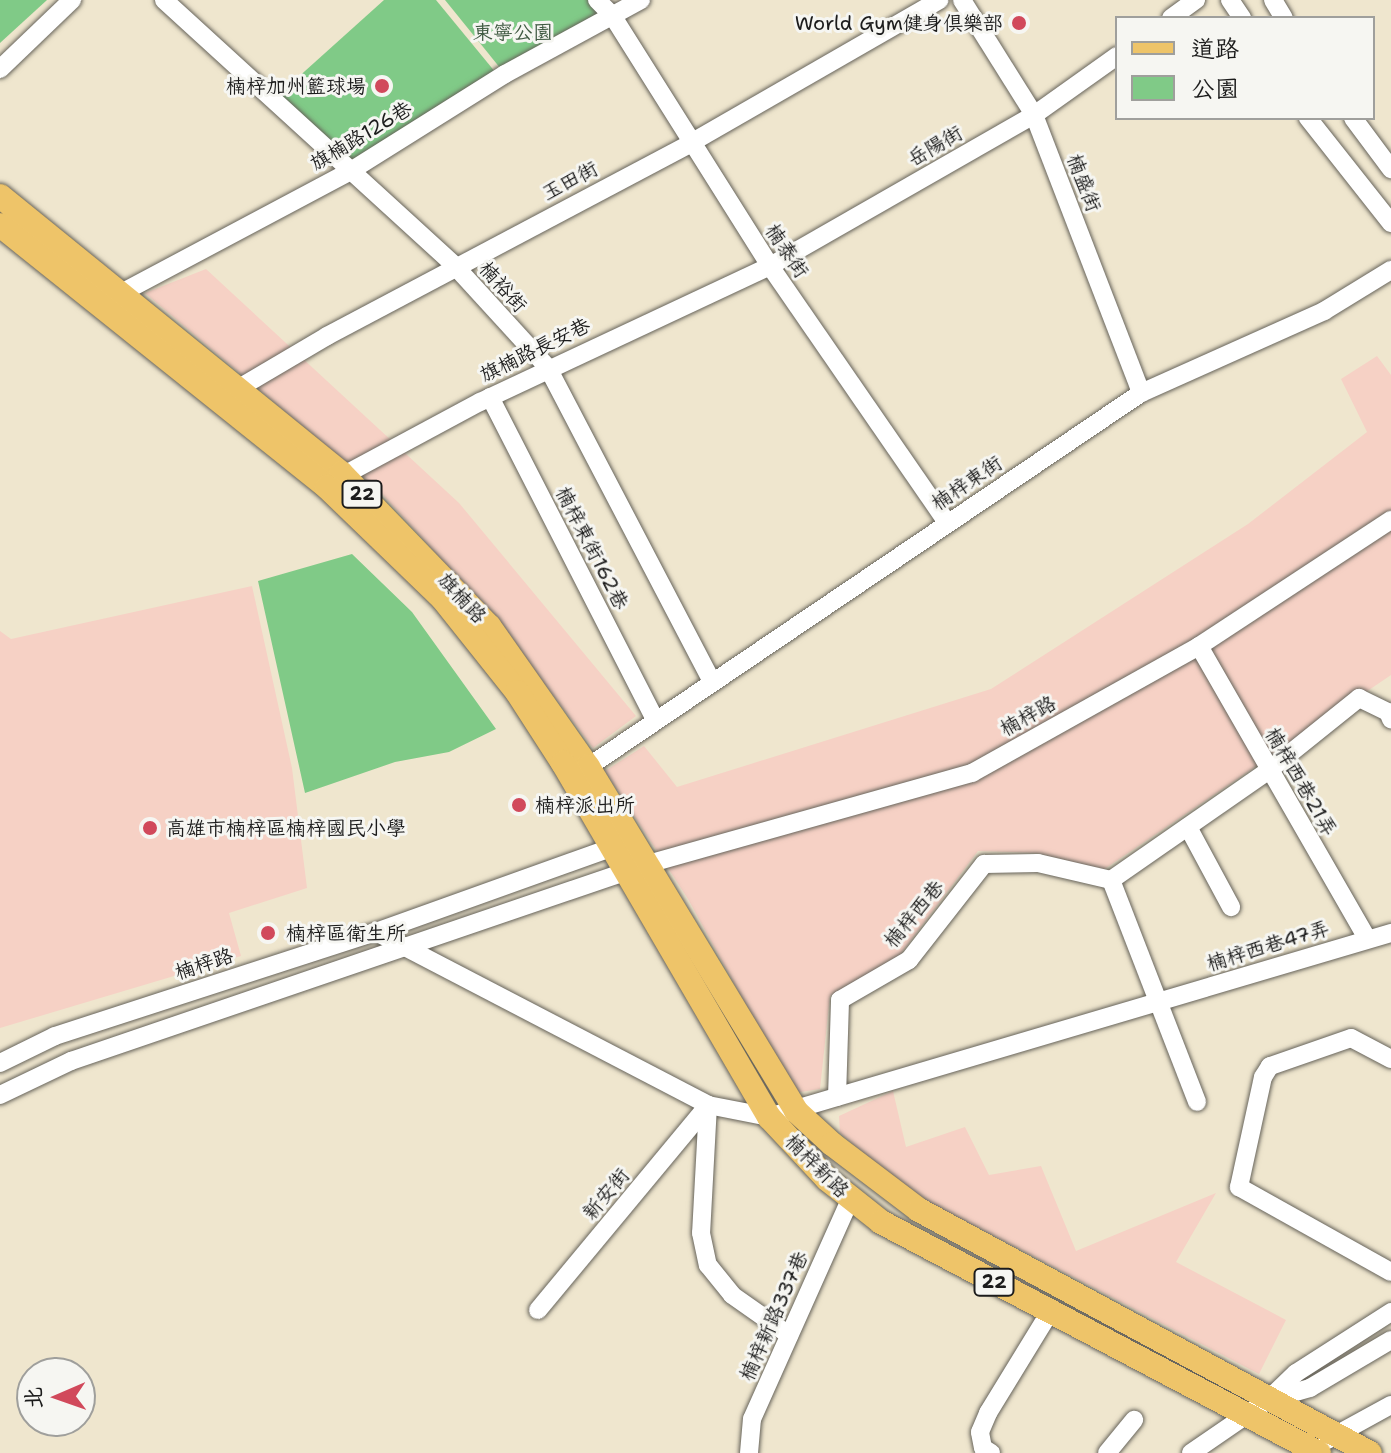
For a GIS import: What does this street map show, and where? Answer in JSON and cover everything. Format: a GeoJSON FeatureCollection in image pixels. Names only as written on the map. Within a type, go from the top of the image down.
{"type":"FeatureCollection","features":[{"type":"Feature","properties":{"kind":"main road","name":"旗楠路"},"geometry":{"type":"LineString","coordinates":[[0,196],[111,298],[334,480],[489,626],[588,767],[769,1117]]}},
{"type":"Feature","properties":{"kind":"main road","name":"旗楠路"},"geometry":{"type":"LineString","coordinates":[[0,225],[111,298]]}},
{"type":"Feature","properties":{"kind":"main road","name":"旗楠路"},"geometry":{"type":"LineString","coordinates":[[334,480],[466,628],[517,692],[614,847],[639,870],[796,1111]]}},
{"type":"Feature","properties":{"kind":"main road","name":"楠梓新路"},"geometry":{"type":"LineString","coordinates":[[796,1111],[863,1170],[919,1210],[1260,1409]]}},
{"type":"Feature","properties":{"kind":"main road","name":"楠梓新路"},"geometry":{"type":"LineString","coordinates":[[769,1117],[850,1200],[1050,1312],[1260,1409]]}},
{"type":"Feature","properties":{"kind":"main road","name":"22"},"geometry":{"type":"LineString","coordinates":[[1260,1409],[1326,1429],[1370,1453]]}},
{"type":"Feature","properties":{"kind":"main road","name":"22"},"geometry":{"type":"LineString","coordinates":[[1260,1409],[1306,1448]]}},
{"type":"Feature","properties":{"kind":"street"},"geometry":{"type":"LineString","coordinates":[[0,69],[72,0]]}},
{"type":"Feature","properties":{"kind":"street","name":"楠裕街"},"geometry":{"type":"LineString","coordinates":[[164,0],[455,266],[548,368],[711,680]]}},
{"type":"Feature","properties":{"kind":"street","name":"楠泰街"},"geometry":{"type":"LineString","coordinates":[[597,0],[612,15],[689,144],[770,266],[947,523]]}},
{"type":"Feature","properties":{"kind":"street","name":"旗楠路126巷"},"geometry":{"type":"LineString","coordinates":[[111,298],[349,172],[641,0]]}},
{"type":"Feature","properties":{"kind":"street","name":"玉田街"},"geometry":{"type":"LineString","coordinates":[[228,395],[455,266],[689,144],[939,0]]}},
{"type":"Feature","properties":{"kind":"street","name":"楠盛街"},"geometry":{"type":"LineString","coordinates":[[962,0],[1034,115],[1141,393]]}},
{"type":"Feature","properties":{"kind":"street"},"geometry":{"type":"LineString","coordinates":[[1174,16],[1196,0]]}},
{"type":"Feature","properties":{"kind":"street","name":"岳陽街"},"geometry":{"type":"LineString","coordinates":[[770,266],[1034,115],[1115,57]]}},
{"type":"Feature","properties":{"kind":"street"},"geometry":{"type":"LineString","coordinates":[[1310,120],[1391,223]]}},
{"type":"Feature","properties":{"kind":"street"},"geometry":{"type":"LineString","coordinates":[[1354,120],[1391,169]]}},
{"type":"Feature","properties":{"kind":"street","name":"旗楠路長安巷"},"geometry":{"type":"LineString","coordinates":[[334,480],[548,368],[770,266]]}},
{"type":"Feature","properties":{"kind":"street","name":"楠梓東街"},"geometry":{"type":"LineString","coordinates":[[588,767],[711,680],[1141,393],[1324,311],[1391,270]]}},
{"type":"Feature","properties":{"kind":"street","name":"楠梓東街162巷"},"geometry":{"type":"LineString","coordinates":[[490,397],[655,720]]}},
{"type":"Feature","properties":{"kind":"street","name":"楠梓路"},"geometry":{"type":"LineString","coordinates":[[0,1095],[71,1061],[639,870],[972,773],[1199,646],[1391,520]]}},
{"type":"Feature","properties":{"kind":"street","name":"楠梓西巷21弄"},"geometry":{"type":"LineString","coordinates":[[1199,646],[1268,771],[1367,938]]}},
{"type":"Feature","properties":{"kind":"street"},"geometry":{"type":"LineString","coordinates":[[1197,1102],[1111,880],[1268,771],[1359,698],[1389,715]]}},
{"type":"Feature","properties":{"kind":"street"},"geometry":{"type":"LineString","coordinates":[[1188,827],[1231,907]]}},
{"type":"Feature","properties":{"kind":"street","name":"楠梓路"},"geometry":{"type":"LineString","coordinates":[[0,1063],[55,1036],[376,932],[614,847]]}},
{"type":"Feature","properties":{"kind":"street","name":"楠梓西巷"},"geometry":{"type":"LineString","coordinates":[[837,1097],[840,1000],[909,960],[984,864],[1038,863],[1111,880]]}},
{"type":"Feature","properties":{"kind":"street","name":"楠梓新路"},"geometry":{"type":"LineString","coordinates":[[376,932],[708,1105],[769,1117]]}},
{"type":"Feature","properties":{"kind":"street","name":"楠梓西巷47弄"},"geometry":{"type":"LineString","coordinates":[[1158,1002],[1391,933]]}},
{"type":"Feature","properties":{"kind":"street"},"geometry":{"type":"LineString","coordinates":[[769,1117],[1158,1002]]}},
{"type":"Feature","properties":{"kind":"street"},"geometry":{"type":"LineString","coordinates":[[1391,1059],[1351,1038],[1270,1066],[1263,1077],[1239,1187],[1391,1272]]}},
{"type":"Feature","properties":{"kind":"street"},"geometry":{"type":"LineString","coordinates":[[708,1105],[701,1233],[708,1265],[732,1295],[789,1335]]}},
{"type":"Feature","properties":{"kind":"street","name":"新安街"},"geometry":{"type":"LineString","coordinates":[[538,1310],[708,1105]]}},
{"type":"Feature","properties":{"kind":"street","name":"楠梓新路337巷"},"geometry":{"type":"LineString","coordinates":[[749,1453],[752,1419],[850,1200]]}},
{"type":"Feature","properties":{"kind":"street"},"geometry":{"type":"LineString","coordinates":[[991,1453],[983,1448],[980,1432],[988,1413],[1050,1312]]}},
{"type":"Feature","properties":{"kind":"street"},"geometry":{"type":"LineString","coordinates":[[1260,1409],[1296,1373],[1391,1312]]}},
{"type":"Feature","properties":{"kind":"street"},"geometry":{"type":"LineString","coordinates":[[1191,1453],[1260,1409],[1310,1388],[1391,1340]]}},
{"type":"Feature","properties":{"kind":"street"},"geometry":{"type":"LineString","coordinates":[[1306,1448],[1326,1429],[1391,1405]]}},
{"type":"Feature","properties":{"kind":"street"},"geometry":{"type":"LineString","coordinates":[[1107,1453],[1134,1420]]}},
{"type":"Feature","properties":{"kind":"shaded area"},"geometry":{"type":"Polygon","coordinates":[[[206,269],[459,503],[636,716],[593,748],[494,617],[381,493],[145,293],[206,269]]]}},
{"type":"Feature","properties":{"kind":"shaded area"},"geometry":{"type":"Polygon","coordinates":[[[1377,356],[1391,375],[1391,675],[1103,870],[1037,853],[978,851],[899,956],[830,996],[820,1089],[794,1093],[688,899],[605,771],[644,746],[677,787],[991,689],[1248,524],[1367,432],[1341,379],[1377,356]]]}},
{"type":"Feature","properties":{"kind":"shaded area","name":"高雄市楠梓區楠梓國民小學"},"geometry":{"type":"Polygon","coordinates":[[[252,586],[292,768],[307,888],[229,913],[241,956],[0,1028],[0,631],[11,639],[252,586]]]}},
{"type":"Feature","properties":{"kind":"shaded area"},"geometry":{"type":"Polygon","coordinates":[[[893,1091],[906,1147],[965,1127],[989,1175],[1041,1166],[1076,1251],[1216,1193],[1176,1262],[1286,1320],[1259,1374],[904,1189],[840,1133],[839,1116],[893,1091]]]}},
{"type":"Feature","properties":{"kind":"green space"},"geometry":{"type":"Polygon","coordinates":[[[0,0],[47,0],[0,43],[0,0]]]}},
{"type":"Feature","properties":{"kind":"green space","name":"楠梓加州籃球場"},"geometry":{"type":"Polygon","coordinates":[[[384,0],[436,0],[496,73],[350,164],[275,98],[384,0]]]}},
{"type":"Feature","properties":{"kind":"green space","name":"東寧公園"},"geometry":{"type":"Polygon","coordinates":[[[445,0],[597,0],[612,15],[505,74],[445,0]]]}},
{"type":"Feature","properties":{"kind":"green space"},"geometry":{"type":"Polygon","coordinates":[[[352,554],[412,612],[496,729],[449,752],[395,762],[305,793],[258,581],[352,554]]]}},
{"type":"Feature","properties":{"kind":"place","name":"World Gym健身俱樂部"},"geometry":{"type":"Point","coordinates":[1019,23]}},
{"type":"Feature","properties":{"kind":"place","name":"楠梓加州籃球場"},"geometry":{"type":"Point","coordinates":[382,86]}},
{"type":"Feature","properties":{"kind":"place","name":"楠梓派出所"},"geometry":{"type":"Point","coordinates":[519,805]}},
{"type":"Feature","properties":{"kind":"place","name":"高雄市楠梓區楠梓國民小學"},"geometry":{"type":"Point","coordinates":[150,828]}},
{"type":"Feature","properties":{"kind":"place","name":"楠梓區衛生所"},"geometry":{"type":"Point","coordinates":[268,933]}}]}
